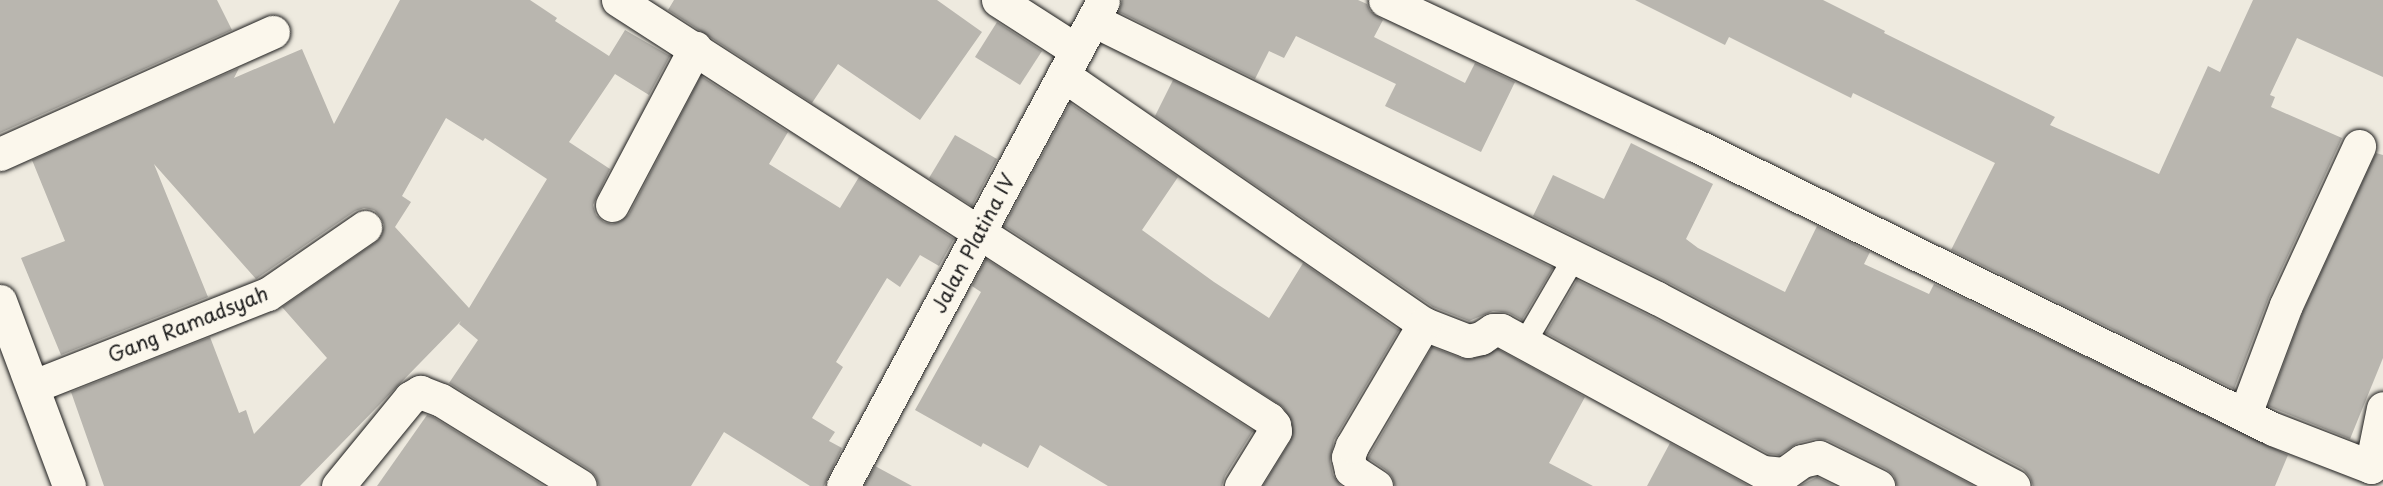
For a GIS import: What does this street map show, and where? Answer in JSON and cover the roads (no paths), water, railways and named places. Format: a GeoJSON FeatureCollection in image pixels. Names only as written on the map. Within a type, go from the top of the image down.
{"type":"FeatureCollection","features":[{"type":"Feature","properties":{"kind":"street"},"geometry":{"type":"LineString","coordinates":[[618,0],[1260,412],[1274,425],[1275,431],[1241,486]]}},
{"type":"Feature","properties":{"kind":"street"},"geometry":{"type":"LineString","coordinates":[[998,0],[1070,63],[1424,324],[1468,341],[1481,338],[1493,330],[1501,330],[1763,472],[1784,474],[1802,461],[1819,457],[1829,459],[1878,486]]}},
{"type":"Feature","properties":{"kind":"street"},"geometry":{"type":"LineString","coordinates":[[1385,0],[1693,144],[2273,429],[2371,467],[2383,408]]}},
{"type":"Feature","properties":{"kind":"street"},"geometry":{"type":"LineString","coordinates":[[1098,10],[1574,258],[1657,298],[2014,486]]}},
{"type":"Feature","properties":{"kind":"street","name":"Jalan Platina IV"},"geometry":{"type":"LineString","coordinates":[[843,486],[978,230],[1098,10]]}},
{"type":"Feature","properties":{"kind":"street"},"geometry":{"type":"LineString","coordinates":[[0,154],[273,32]]}},
{"type":"Feature","properties":{"kind":"street"},"geometry":{"type":"LineString","coordinates":[[612,205],[694,48]]}},
{"type":"Feature","properties":{"kind":"street"},"geometry":{"type":"LineString","coordinates":[[2245,414],[2286,305],[2359,146]]}},
{"type":"Feature","properties":{"kind":"street","name":"Gang Ramadsyah"},"geometry":{"type":"LineString","coordinates":[[34,386],[268,294],[365,227]]}},
{"type":"Feature","properties":{"kind":"street"},"geometry":{"type":"LineString","coordinates":[[0,301],[34,386],[69,486]]}},
{"type":"Feature","properties":{"kind":"street"},"geometry":{"type":"LineString","coordinates":[[1376,486],[1351,470],[1348,457],[1352,446],[1424,324]]}},
{"type":"Feature","properties":{"kind":"street"},"geometry":{"type":"LineString","coordinates":[[338,486],[410,398],[420,392],[441,400],[580,486]]}},
{"type":"Feature","properties":{"kind":"lane"},"geometry":{"type":"LineString","coordinates":[[1524,344],[1574,258]]}}]}
